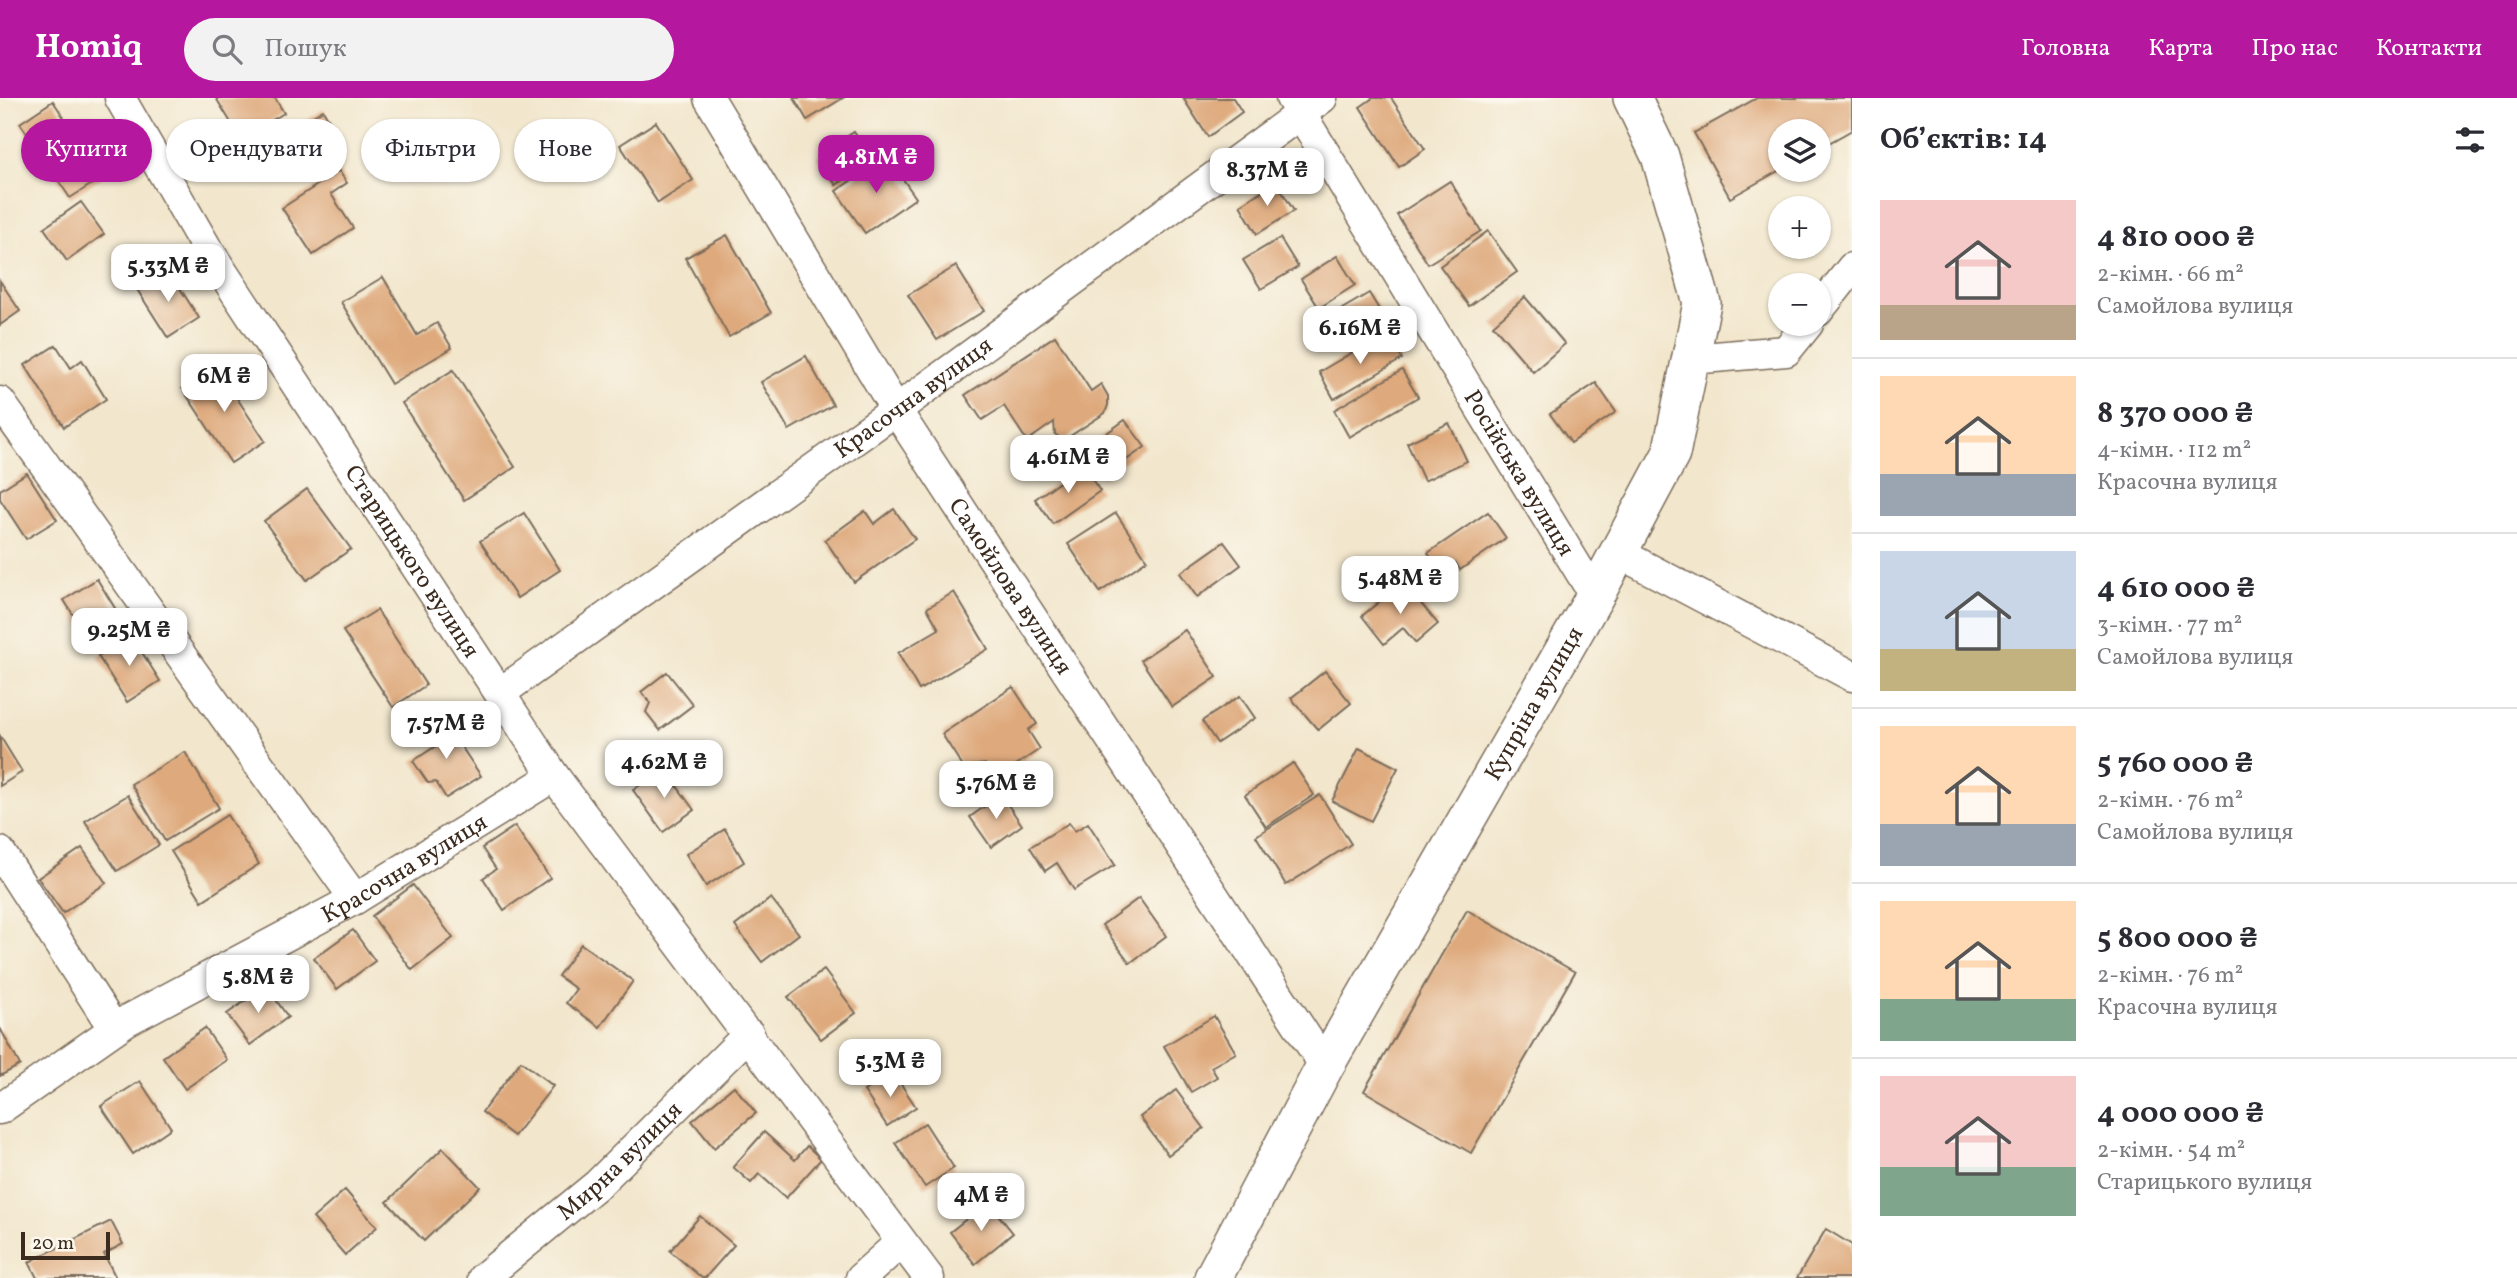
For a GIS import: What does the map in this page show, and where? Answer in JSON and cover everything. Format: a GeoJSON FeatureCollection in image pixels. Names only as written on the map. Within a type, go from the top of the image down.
{"type":"FeatureCollection","features":[{"type":"Feature","properties":{"kind":"main road","name":"Купріна вулиця"},"geometry":{"type":"LineString","coordinates":[[1213,1278],[1325,1066],[1595,596],[1671,454],[1702,303],[1660,156],[1632,98]]}},
{"type":"Feature","properties":{"kind":"street","name":"Старицького вулиця"},"geometry":{"type":"LineString","coordinates":[[120,98],[206,247],[554,776],[929,1278]]}},
{"type":"Feature","properties":{"kind":"street","name":"Самойлова вулиця"},"geometry":{"type":"LineString","coordinates":[[709,98],[896,410],[1325,1066]]}},
{"type":"Feature","properties":{"kind":"street","name":"Красочна вулиця"},"geometry":{"type":"LineString","coordinates":[[500,694],[896,410],[1304,103]]}},
{"type":"Feature","properties":{"kind":"street","name":"Російська вулиця"},"geometry":{"type":"LineString","coordinates":[[1304,103],[1595,596]]}},
{"type":"Feature","properties":{"kind":"street"},"geometry":{"type":"LineString","coordinates":[[1831,294],[1852,268]]}},
{"type":"Feature","properties":{"kind":"street"},"geometry":{"type":"LineString","coordinates":[[1690,359],[1786,351],[1798,336]]}},
{"type":"Feature","properties":{"kind":"street"},"geometry":{"type":"LineString","coordinates":[[0,402],[355,899]]}},
{"type":"Feature","properties":{"kind":"street"},"geometry":{"type":"LineString","coordinates":[[1619,553],[1852,676]]}},
{"type":"Feature","properties":{"kind":"street","name":"Красочна вулиця"},"geometry":{"type":"LineString","coordinates":[[0,1108],[114,1029],[355,899],[554,776]]}},
{"type":"Feature","properties":{"kind":"street"},"geometry":{"type":"LineString","coordinates":[[0,852],[114,1029]]}},
{"type":"Feature","properties":{"kind":"street","name":"Мирна вулиця"},"geometry":{"type":"LineString","coordinates":[[483,1278],[598,1184],[749,1034]]}},
{"type":"Feature","properties":{"kind":"street"},"geometry":{"type":"LineString","coordinates":[[861,1278],[901,1242]]}},
{"type":"Feature","properties":{"kind":"building"},"geometry":{"type":"Polygon","coordinates":[[[216,98],[275,98],[284,113],[274,119],[229,119],[216,98]]]}},
{"type":"Feature","properties":{"kind":"building"},"geometry":{"type":"Polygon","coordinates":[[[794,98],[843,98],[807,120],[794,98]]]}},
{"type":"Feature","properties":{"kind":"building"},"geometry":{"type":"Polygon","coordinates":[[[1183,98],[1233,98],[1242,112],[1208,137],[1183,98]]]}},
{"type":"Feature","properties":{"kind":"building"},"geometry":{"type":"Polygon","coordinates":[[[1373,98],[1391,98],[1425,149],[1399,167],[1360,107],[1373,98]]]}},
{"type":"Feature","properties":{"kind":"building"},"geometry":{"type":"Polygon","coordinates":[[[1757,98],[1852,98],[1852,130],[1831,142],[1831,119],[1768,119],[1768,177],[1730,198],[1694,133],[1757,98]]]}},
{"type":"Feature","properties":{"kind":"building"},"geometry":{"type":"Polygon","coordinates":[[[53,101],[65,119],[26,119],[53,101]]]}},
{"type":"Feature","properties":{"kind":"building"},"geometry":{"type":"Polygon","coordinates":[[[323,110],[329,119],[308,119],[323,110]]]}},
{"type":"Feature","properties":{"kind":"building"},"geometry":{"type":"Polygon","coordinates":[[[656,122],[693,180],[658,203],[620,145],[656,122]]]}},
{"type":"Feature","properties":{"kind":"building"},"geometry":{"type":"Polygon","coordinates":[[[854,132],[873,160],[836,185],[817,157],[854,132]]]}},
{"type":"Feature","properties":{"kind":"building"},"geometry":{"type":"Polygon","coordinates":[[[887,156],[916,198],[865,233],[836,191],[887,156]]]}},
{"type":"Feature","properties":{"kind":"building"},"geometry":{"type":"Polygon","coordinates":[[[1450,181],[1481,231],[1428,264],[1397,215],[1450,181]]]}},
{"type":"Feature","properties":{"kind":"building"},"geometry":{"type":"Polygon","coordinates":[[[59,182],[95,182],[70,198],[59,182]]]}},
{"type":"Feature","properties":{"kind":"building"},"geometry":{"type":"Polygon","coordinates":[[[322,182],[346,182],[331,194],[353,228],[313,255],[282,208],[322,182]]]}},
{"type":"Feature","properties":{"kind":"building"},"geometry":{"type":"Polygon","coordinates":[[[1276,182],[1294,211],[1257,234],[1240,205],[1276,182]]]}},
{"type":"Feature","properties":{"kind":"building"},"geometry":{"type":"Polygon","coordinates":[[[81,202],[104,234],[67,261],[44,228],[81,202]]]}},
{"type":"Feature","properties":{"kind":"building"},"geometry":{"type":"Polygon","coordinates":[[[1488,231],[1517,272],[1469,306],[1440,266],[1488,231]]]}},
{"type":"Feature","properties":{"kind":"building"},"geometry":{"type":"Polygon","coordinates":[[[727,235],[771,313],[729,337],[685,258],[727,235]]]}},
{"type":"Feature","properties":{"kind":"building"},"geometry":{"type":"Polygon","coordinates":[[[1280,238],[1298,267],[1261,289],[1243,260],[1280,238]]]}},
{"type":"Feature","properties":{"kind":"building"},"geometry":{"type":"Polygon","coordinates":[[[1337,256],[1355,285],[1319,308],[1301,279],[1337,256]]]}},
{"type":"Feature","properties":{"kind":"building"},"geometry":{"type":"Polygon","coordinates":[[[956,266],[984,311],[937,340],[908,295],[956,266]]]}},
{"type":"Feature","properties":{"kind":"building"},"geometry":{"type":"Polygon","coordinates":[[[169,271],[199,318],[168,338],[138,291],[169,271]]]}},
{"type":"Feature","properties":{"kind":"building"},"geometry":{"type":"Polygon","coordinates":[[[383,277],[417,335],[437,323],[452,348],[391,384],[341,302],[383,277]]]}},
{"type":"Feature","properties":{"kind":"building"},"geometry":{"type":"Polygon","coordinates":[[[0,281],[20,311],[0,325],[0,281]]]}},
{"type":"Feature","properties":{"kind":"building"},"geometry":{"type":"Polygon","coordinates":[[[1369,293],[1388,324],[1351,346],[1332,315],[1369,293]]]}},
{"type":"Feature","properties":{"kind":"building"},"geometry":{"type":"Polygon","coordinates":[[[1525,297],[1565,344],[1533,372],[1493,325],[1525,297]]]}},
{"type":"Feature","properties":{"kind":"building"},"geometry":{"type":"Polygon","coordinates":[[[1387,332],[1402,359],[1334,399],[1319,372],[1387,332]]]}},
{"type":"Feature","properties":{"kind":"building"},"geometry":{"type":"Polygon","coordinates":[[[1055,336],[1091,391],[1101,384],[1108,396],[1105,413],[1067,438],[1060,438],[1055,434],[1054,422],[1027,441],[1004,406],[982,420],[965,395],[1055,336]]]}},
{"type":"Feature","properties":{"kind":"building"},"geometry":{"type":"Polygon","coordinates":[[[56,345],[71,368],[82,360],[106,399],[64,427],[25,365],[56,345]]]}},
{"type":"Feature","properties":{"kind":"building"},"geometry":{"type":"Polygon","coordinates":[[[806,356],[833,405],[789,430],[761,382],[806,356]]]}},
{"type":"Feature","properties":{"kind":"building"},"geometry":{"type":"Polygon","coordinates":[[[216,366],[265,441],[231,463],[182,388],[216,366]]]}},
{"type":"Feature","properties":{"kind":"building"},"geometry":{"type":"Polygon","coordinates":[[[453,370],[515,467],[464,500],[402,403],[453,370]]]}},
{"type":"Feature","properties":{"kind":"building"},"geometry":{"type":"Polygon","coordinates":[[[1402,370],[1418,397],[1349,437],[1334,410],[1402,370]]]}},
{"type":"Feature","properties":{"kind":"building"},"geometry":{"type":"Polygon","coordinates":[[[1596,383],[1616,412],[1571,443],[1550,414],[1596,383]]]}},
{"type":"Feature","properties":{"kind":"building"},"geometry":{"type":"Polygon","coordinates":[[[1125,420],[1145,447],[1102,477],[1083,450],[1125,420]]]}},
{"type":"Feature","properties":{"kind":"building"},"geometry":{"type":"Polygon","coordinates":[[[1449,423],[1467,461],[1424,481],[1407,443],[1449,423]]]}},
{"type":"Feature","properties":{"kind":"building"},"geometry":{"type":"Polygon","coordinates":[[[1083,466],[1100,491],[1053,524],[1035,499],[1083,466]]]}},
{"type":"Feature","properties":{"kind":"building"},"geometry":{"type":"Polygon","coordinates":[[[27,473],[57,520],[26,539],[0,499],[0,490],[27,473]]]}},
{"type":"Feature","properties":{"kind":"building"},"geometry":{"type":"Polygon","coordinates":[[[307,489],[351,549],[307,580],[264,521],[307,489]]]}},
{"type":"Feature","properties":{"kind":"building"},"geometry":{"type":"Polygon","coordinates":[[[894,509],[915,539],[854,582],[825,540],[865,511],[874,524],[894,509]]]}},
{"type":"Feature","properties":{"kind":"building"},"geometry":{"type":"Polygon","coordinates":[[[1488,512],[1506,538],[1460,570],[1456,563],[1441,573],[1428,553],[1488,512]]]}},
{"type":"Feature","properties":{"kind":"building"},"geometry":{"type":"Polygon","coordinates":[[[524,513],[560,570],[517,598],[480,541],[524,513]]]}},
{"type":"Feature","properties":{"kind":"building"},"geometry":{"type":"Polygon","coordinates":[[[1116,513],[1147,560],[1100,592],[1068,544],[1116,513]]]}},
{"type":"Feature","properties":{"kind":"building"},"geometry":{"type":"Polygon","coordinates":[[[1224,542],[1241,565],[1197,597],[1180,573],[1224,542]]]}},
{"type":"Feature","properties":{"kind":"building"},"geometry":{"type":"Polygon","coordinates":[[[97,579],[126,626],[93,647],[64,600],[97,579]]]}},
{"type":"Feature","properties":{"kind":"building"},"geometry":{"type":"Polygon","coordinates":[[[1403,582],[1438,624],[1416,643],[1403,628],[1384,644],[1362,616],[1403,582]]]}},
{"type":"Feature","properties":{"kind":"building"},"geometry":{"type":"Polygon","coordinates":[[[954,592],[988,649],[919,690],[898,653],[939,629],[927,608],[954,592]]]}},
{"type":"Feature","properties":{"kind":"building"},"geometry":{"type":"Polygon","coordinates":[[[377,610],[426,685],[393,707],[343,631],[377,610]]]}},
{"type":"Feature","properties":{"kind":"building"},"geometry":{"type":"Polygon","coordinates":[[[1185,630],[1217,677],[1172,707],[1141,660],[1185,630]]]}},
{"type":"Feature","properties":{"kind":"building"},"geometry":{"type":"Polygon","coordinates":[[[131,635],[160,681],[127,702],[98,656],[131,635]]]}},
{"type":"Feature","properties":{"kind":"building"},"geometry":{"type":"Polygon","coordinates":[[[1325,671],[1351,703],[1318,730],[1291,698],[1325,671]]]}},
{"type":"Feature","properties":{"kind":"building"},"geometry":{"type":"Polygon","coordinates":[[[667,672],[693,705],[660,730],[646,712],[650,703],[641,692],[667,672]]]}},
{"type":"Feature","properties":{"kind":"building"},"geometry":{"type":"Polygon","coordinates":[[[1013,687],[1037,724],[1028,730],[1040,749],[995,779],[985,764],[963,767],[942,734],[1013,687]]]}},
{"type":"Feature","properties":{"kind":"building"},"geometry":{"type":"Polygon","coordinates":[[[1240,696],[1255,718],[1217,743],[1202,721],[1240,696]]]}},
{"type":"Feature","properties":{"kind":"building"},"geometry":{"type":"Polygon","coordinates":[[[442,718],[481,776],[446,798],[436,782],[428,783],[413,761],[436,746],[425,729],[442,718]]]}},
{"type":"Feature","properties":{"kind":"building"},"geometry":{"type":"Polygon","coordinates":[[[0,736],[22,772],[0,786],[0,736]]]}},
{"type":"Feature","properties":{"kind":"building"},"geometry":{"type":"Polygon","coordinates":[[[1359,748],[1398,768],[1371,821],[1332,801],[1359,748]]]}},
{"type":"Feature","properties":{"kind":"building"},"geometry":{"type":"Polygon","coordinates":[[[185,752],[219,808],[165,841],[131,784],[185,752]]]}},
{"type":"Feature","properties":{"kind":"building"},"geometry":{"type":"Polygon","coordinates":[[[1293,763],[1314,795],[1266,827],[1245,795],[1293,763]]]}},
{"type":"Feature","properties":{"kind":"building"},"geometry":{"type":"Polygon","coordinates":[[[664,768],[694,810],[663,832],[633,790],[664,768]]]}},
{"type":"Feature","properties":{"kind":"building"},"geometry":{"type":"Polygon","coordinates":[[[128,795],[159,845],[117,871],[85,821],[128,795]]]}},
{"type":"Feature","properties":{"kind":"building"},"geometry":{"type":"Polygon","coordinates":[[[1001,795],[1022,825],[991,847],[970,817],[1001,795]]]}},
{"type":"Feature","properties":{"kind":"building"},"geometry":{"type":"Polygon","coordinates":[[[1320,795],[1351,844],[1286,885],[1256,836],[1320,795]]]}},
{"type":"Feature","properties":{"kind":"building"},"geometry":{"type":"Polygon","coordinates":[[[227,815],[259,864],[202,901],[171,851],[227,815]]]}},
{"type":"Feature","properties":{"kind":"building"},"geometry":{"type":"Polygon","coordinates":[[[1069,823],[1075,831],[1088,823],[1115,865],[1074,890],[1057,863],[1045,871],[1030,847],[1069,823]]]}},
{"type":"Feature","properties":{"kind":"building"},"geometry":{"type":"Polygon","coordinates":[[[515,826],[550,878],[504,910],[483,878],[496,869],[482,848],[515,826]]]}},
{"type":"Feature","properties":{"kind":"building"},"geometry":{"type":"Polygon","coordinates":[[[725,829],[744,862],[706,886],[686,854],[725,829]]]}},
{"type":"Feature","properties":{"kind":"building"},"geometry":{"type":"Polygon","coordinates":[[[82,848],[106,883],[63,913],[38,878],[82,848]]]}},
{"type":"Feature","properties":{"kind":"building"},"geometry":{"type":"Polygon","coordinates":[[[413,885],[453,938],[412,970],[372,916],[413,885]]]}},
{"type":"Feature","properties":{"kind":"building"},"geometry":{"type":"Polygon","coordinates":[[[771,898],[799,934],[762,962],[735,926],[771,898]]]}},
{"type":"Feature","properties":{"kind":"building"},"geometry":{"type":"Polygon","coordinates":[[[1139,898],[1166,936],[1130,963],[1102,925],[1139,898]]]}},
{"type":"Feature","properties":{"kind":"building"},"geometry":{"type":"Polygon","coordinates":[[[1467,910],[1575,972],[1471,1153],[1364,1091],[1467,910]]]}},
{"type":"Feature","properties":{"kind":"building"},"geometry":{"type":"Polygon","coordinates":[[[353,930],[375,961],[337,989],[314,958],[353,930]]]}},
{"type":"Feature","properties":{"kind":"building"},"geometry":{"type":"Polygon","coordinates":[[[581,944],[633,981],[600,1027],[566,1003],[576,989],[558,976],[581,944]]]}},
{"type":"Feature","properties":{"kind":"building"},"geometry":{"type":"Polygon","coordinates":[[[824,970],[856,1013],[821,1039],[788,997],[824,970]]]}},
{"type":"Feature","properties":{"kind":"building"},"geometry":{"type":"Polygon","coordinates":[[[266,986],[288,1017],[250,1045],[227,1014],[266,986]]]}},
{"type":"Feature","properties":{"kind":"building"},"geometry":{"type":"Polygon","coordinates":[[[1214,1016],[1236,1053],[1211,1067],[1217,1077],[1191,1092],[1164,1046],[1214,1016]]]}},
{"type":"Feature","properties":{"kind":"building"},"geometry":{"type":"Polygon","coordinates":[[[0,1028],[20,1065],[0,1076],[0,1028]]]}},
{"type":"Feature","properties":{"kind":"building"},"geometry":{"type":"Polygon","coordinates":[[[205,1028],[227,1060],[185,1089],[163,1057],[205,1028]]]}},
{"type":"Feature","properties":{"kind":"building"},"geometry":{"type":"Polygon","coordinates":[[[521,1061],[553,1086],[514,1136],[482,1112],[521,1061]]]}},
{"type":"Feature","properties":{"kind":"building"},"geometry":{"type":"Polygon","coordinates":[[[893,1072],[916,1107],[887,1126],[864,1091],[893,1072]]]}},
{"type":"Feature","properties":{"kind":"building"},"geometry":{"type":"Polygon","coordinates":[[[140,1081],[171,1128],[133,1154],[101,1106],[140,1081]]]}},
{"type":"Feature","properties":{"kind":"building"},"geometry":{"type":"Polygon","coordinates":[[[734,1086],[756,1113],[714,1148],[692,1121],[734,1086]]]}},
{"type":"Feature","properties":{"kind":"building"},"geometry":{"type":"Polygon","coordinates":[[[1176,1090],[1204,1128],[1168,1155],[1140,1117],[1176,1090]]]}},
{"type":"Feature","properties":{"kind":"building"},"geometry":{"type":"Polygon","coordinates":[[[925,1123],[954,1168],[925,1187],[895,1143],[925,1123]]]}},
{"type":"Feature","properties":{"kind":"building"},"geometry":{"type":"Polygon","coordinates":[[[764,1132],[795,1160],[807,1146],[821,1159],[786,1198],[759,1174],[751,1183],[733,1167],[764,1132]]]}},
{"type":"Feature","properties":{"kind":"building"},"geometry":{"type":"Polygon","coordinates":[[[443,1148],[480,1187],[424,1241],[387,1202],[443,1148]]]}},
{"type":"Feature","properties":{"kind":"building"},"geometry":{"type":"Polygon","coordinates":[[[345,1190],[377,1227],[345,1255],[313,1218],[345,1190]]]}},
{"type":"Feature","properties":{"kind":"building"},"geometry":{"type":"Polygon","coordinates":[[[988,1202],[1013,1233],[975,1264],[950,1232],[988,1202]]]}},
{"type":"Feature","properties":{"kind":"building"},"geometry":{"type":"Polygon","coordinates":[[[700,1216],[734,1245],[705,1278],[670,1251],[700,1216]]]}},
{"type":"Feature","properties":{"kind":"building"},"geometry":{"type":"Polygon","coordinates":[[[111,1221],[123,1244],[104,1254],[116,1278],[37,1278],[29,1262],[111,1221]]]}},
{"type":"Feature","properties":{"kind":"building"},"geometry":{"type":"Polygon","coordinates":[[[1826,1229],[1852,1245],[1852,1278],[1797,1278],[1826,1229]]]}}]}
